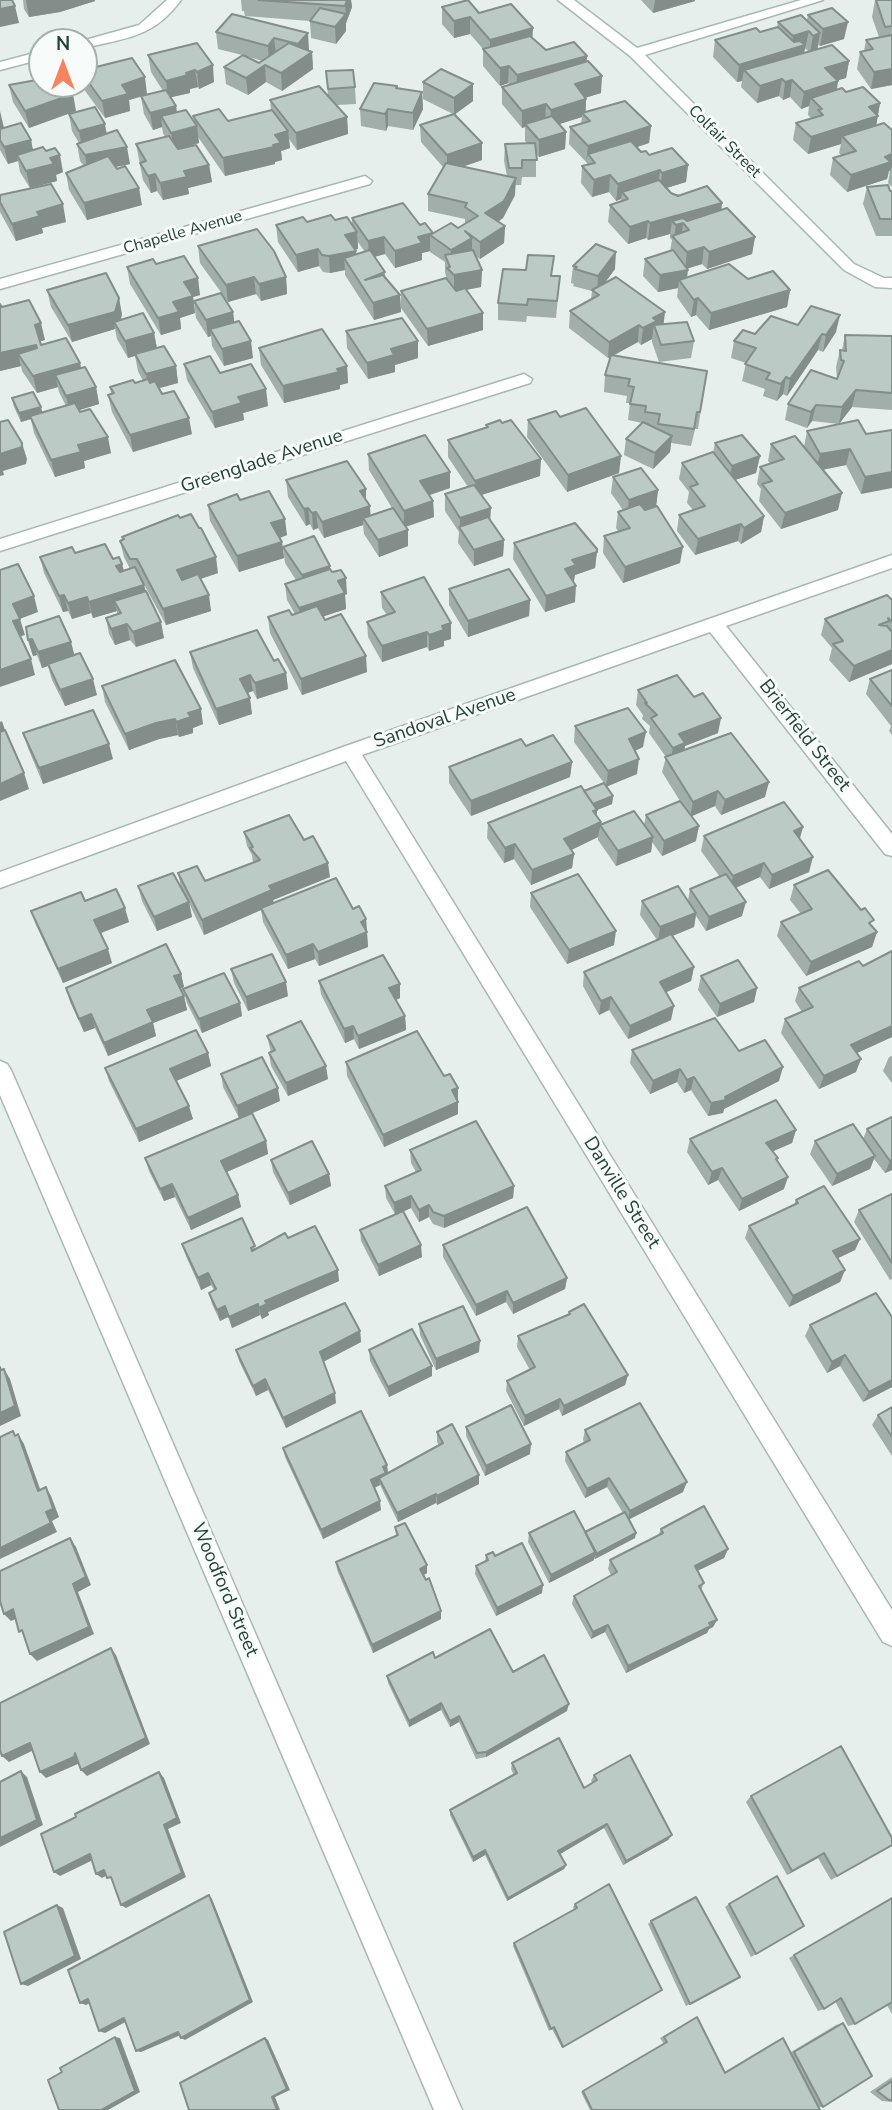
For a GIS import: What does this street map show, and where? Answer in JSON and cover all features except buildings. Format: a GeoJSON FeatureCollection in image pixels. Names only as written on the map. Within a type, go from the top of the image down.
{"type":"FeatureCollection","features":[{"type":"Feature","properties":{"kind":"street"},"geometry":{"type":"LineString","coordinates":[[98,41],[140,33],[163,16],[174,0]]}},
{"type":"Feature","properties":{"kind":"street","name":"Colfair Street"},"geometry":{"type":"LineString","coordinates":[[565,0],[635,52],[849,267],[887,283]]}},
{"type":"Feature","properties":{"kind":"street"},"geometry":{"type":"LineString","coordinates":[[635,52],[816,0]]}},
{"type":"Feature","properties":{"kind":"street"},"geometry":{"type":"LineString","coordinates":[[0,66],[28,59]]}},
{"type":"Feature","properties":{"kind":"street","name":"Chapelle Avenue"},"geometry":{"type":"LineString","coordinates":[[0,284],[365,181]]}},
{"type":"Feature","properties":{"kind":"street","name":"Greenglade Avenue"},"geometry":{"type":"LineString","coordinates":[[0,545],[524,379]]}},
{"type":"Feature","properties":{"kind":"street","name":"Sandoval Avenue"},"geometry":{"type":"LineString","coordinates":[[0,880],[350,752],[892,561]]}},
{"type":"Feature","properties":{"kind":"street","name":"Brierfield Street"},"geometry":{"type":"LineString","coordinates":[[715,625],[892,848]]}},
{"type":"Feature","properties":{"kind":"street","name":"Danville Street"},"geometry":{"type":"LineString","coordinates":[[350,752],[892,1633]]}},
{"type":"Feature","properties":{"kind":"street","name":"Woodford Street"},"geometry":{"type":"LineString","coordinates":[[0,1070],[448,2110]]}}]}
